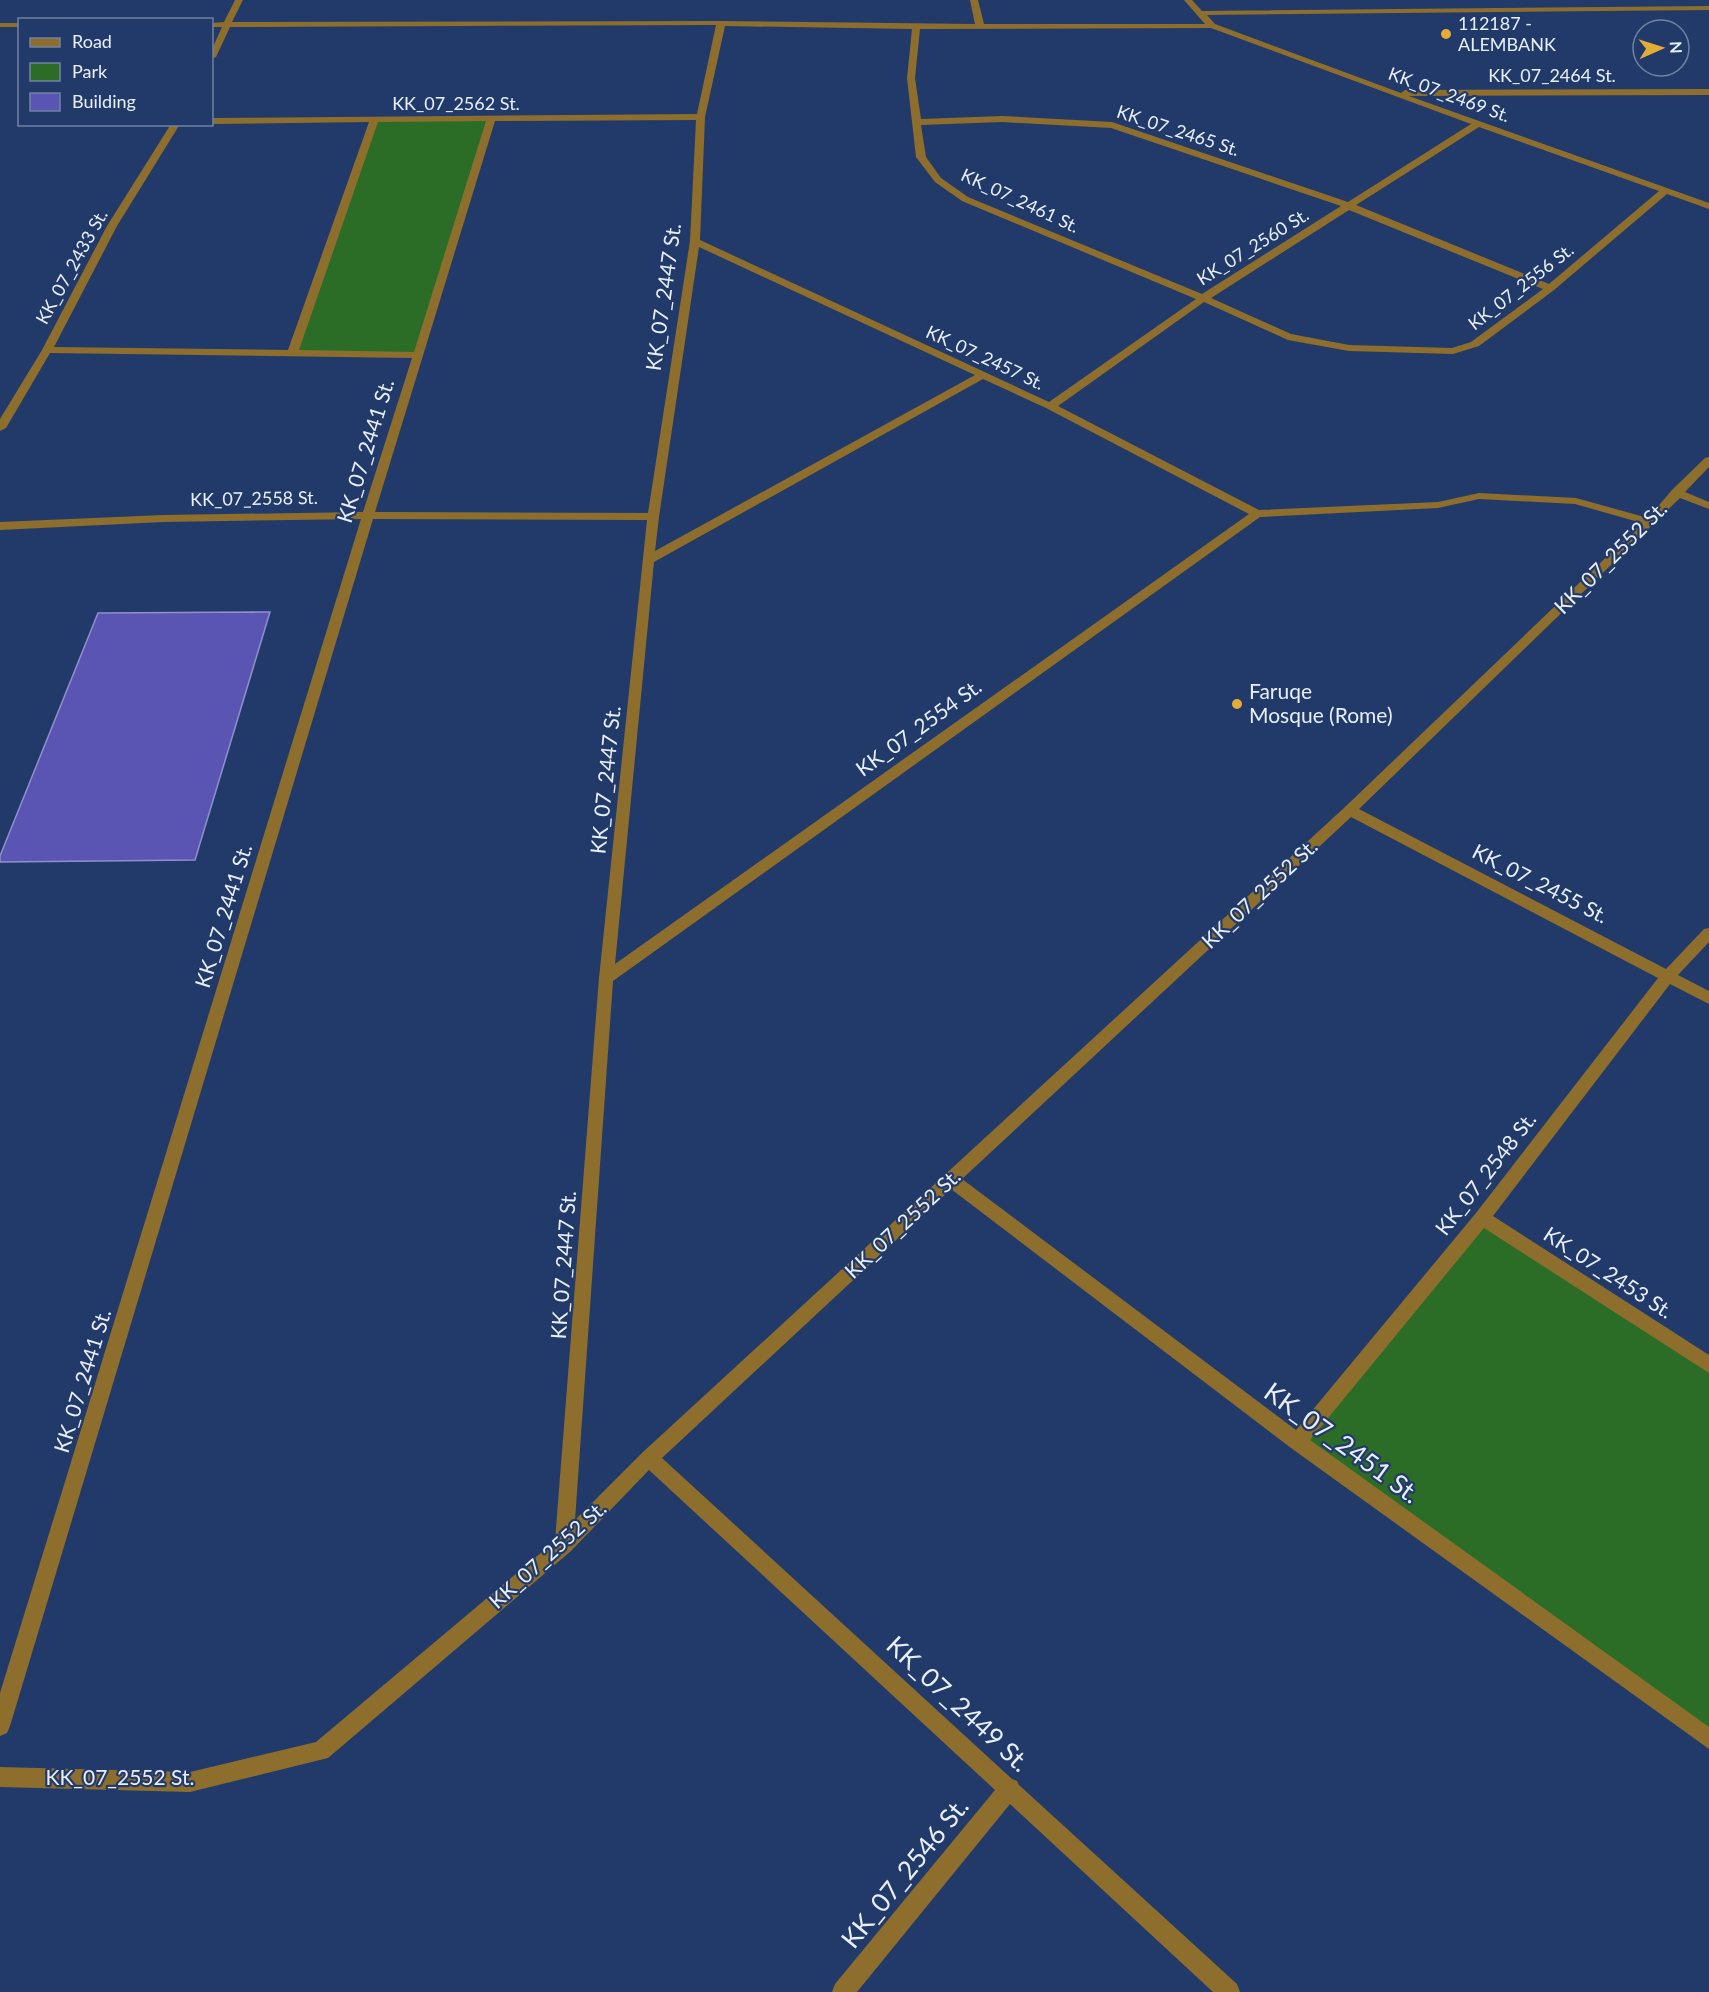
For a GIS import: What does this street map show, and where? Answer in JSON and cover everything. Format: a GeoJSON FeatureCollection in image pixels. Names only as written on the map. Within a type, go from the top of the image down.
{"type":"FeatureCollection","features":[{"type":"Feature","properties":{"kind":"street"},"geometry":{"type":"LineString","coordinates":[[213,55],[239,0]]}},
{"type":"Feature","properties":{"kind":"street"},"geometry":{"type":"LineString","coordinates":[[974,0],[980,27]]}},
{"type":"Feature","properties":{"kind":"street","name":"KK_07_2469 St."},"geometry":{"type":"LineString","coordinates":[[1188,0],[1212,26],[1709,206]]}},
{"type":"Feature","properties":{"kind":"street"},"geometry":{"type":"LineString","coordinates":[[1199,13],[1709,8]]}},
{"type":"Feature","properties":{"kind":"street"},"geometry":{"type":"LineString","coordinates":[[213,25],[721,23],[916,27],[1212,26]]}},
{"type":"Feature","properties":{"kind":"street","name":"KK_07_2447 St."},"geometry":{"type":"LineString","coordinates":[[564,1545],[606,978],[653,517],[695,241],[701,117],[721,23]]}},
{"type":"Feature","properties":{"kind":"street"},"geometry":{"type":"LineString","coordinates":[[0,26],[18,25]]}},
{"type":"Feature","properties":{"kind":"street","name":"KK_07_2461 St."},"geometry":{"type":"LineString","coordinates":[[916,27],[911,78],[921,157],[938,180],[965,199],[1203,298]]}},
{"type":"Feature","properties":{"kind":"street","name":"KK_07_2464 St."},"geometry":{"type":"LineString","coordinates":[[1396,93],[1709,92]]}},
{"type":"Feature","properties":{"kind":"street","name":"KK_07_2562 St."},"geometry":{"type":"LineString","coordinates":[[213,121],[701,117]]}},
{"type":"Feature","properties":{"kind":"street","name":"KK_07_2465 St."},"geometry":{"type":"LineString","coordinates":[[918,122],[1002,119],[1112,125],[1349,206],[1550,288]]}},
{"type":"Feature","properties":{"kind":"street","name":"KK_07_2441 St."},"geometry":{"type":"LineString","coordinates":[[0,1726],[368,515],[491,120]]}},
{"type":"Feature","properties":{"kind":"street"},"geometry":{"type":"LineString","coordinates":[[292,355],[374,121]]}},
{"type":"Feature","properties":{"kind":"street","name":"KK_07_2560 St."},"geometry":{"type":"LineString","coordinates":[[1050,406],[1203,298],[1478,124]]}},
{"type":"Feature","properties":{"kind":"street","name":"KK_07_2433 St."},"geometry":{"type":"LineString","coordinates":[[0,428],[47,350],[112,226],[175,126]]}},
{"type":"Feature","properties":{"kind":"street","name":"KK_07_2556 St."},"geometry":{"type":"LineString","coordinates":[[1203,298],[1288,337],[1349,348],[1453,351],[1475,344],[1550,288],[1665,191]]}},
{"type":"Feature","properties":{"kind":"street","name":"KK_07_2457 St."},"geometry":{"type":"LineString","coordinates":[[695,241],[1050,406],[1257,513]]}},
{"type":"Feature","properties":{"kind":"street"},"geometry":{"type":"LineString","coordinates":[[47,350],[417,355]]}},
{"type":"Feature","properties":{"kind":"street"},"geometry":{"type":"LineString","coordinates":[[650,560],[983,375]]}},
{"type":"Feature","properties":{"kind":"street","name":"KK_07_2552 St."},"geometry":{"type":"LineString","coordinates":[[0,1777],[190,1782],[321,1751],[564,1545],[649,1458],[1350,810],[1650,522],[1676,492],[1709,460]]}},
{"type":"Feature","properties":{"kind":"street"},"geometry":{"type":"LineString","coordinates":[[1676,492],[1709,506]]}},
{"type":"Feature","properties":{"kind":"street"},"geometry":{"type":"LineString","coordinates":[[1257,513],[1438,505],[1479,496],[1576,501],[1650,522]]}},
{"type":"Feature","properties":{"kind":"street","name":"KK_07_2554 St."},"geometry":{"type":"LineString","coordinates":[[606,978],[1257,513]]}},
{"type":"Feature","properties":{"kind":"street","name":"KK_07_2558 St."},"geometry":{"type":"LineString","coordinates":[[0,526],[111,519],[368,515],[653,517]]}},
{"type":"Feature","properties":{"kind":"street","name":"KK_07_2455 St."},"geometry":{"type":"LineString","coordinates":[[1350,810],[1670,975],[1709,998]]}},
{"type":"Feature","properties":{"kind":"street","name":"KK_07_2548 St."},"geometry":{"type":"LineString","coordinates":[[1296,1442],[1482,1218],[1670,975],[1709,933]]}},
{"type":"Feature","properties":{"kind":"street","name":"KK_07_2451 St."},"geometry":{"type":"LineString","coordinates":[[951,1180],[1296,1442],[1709,1739]]}},
{"type":"Feature","properties":{"kind":"street","name":"KK_07_2453 St."},"geometry":{"type":"LineString","coordinates":[[1482,1218],[1709,1365]]}},
{"type":"Feature","properties":{"kind":"street","name":"KK_07_2449 St."},"geometry":{"type":"LineString","coordinates":[[649,1458],[1229,1992]]}},
{"type":"Feature","properties":{"kind":"street","name":"KK_07_2546 St."},"geometry":{"type":"LineString","coordinates":[[843,1992],[1010,1788]]}},
{"type":"Feature","properties":{"kind":"green space"},"geometry":{"type":"Polygon","coordinates":[[[491,120],[417,355],[292,355],[374,121],[491,120]]]}},
{"type":"Feature","properties":{"kind":"green space"},"geometry":{"type":"Polygon","coordinates":[[[1482,1218],[1709,1365],[1709,1739],[1297,1442],[1482,1218]]]}},
{"type":"Feature","properties":{"kind":"building"},"geometry":{"type":"Polygon","coordinates":[[[270,612],[195,860],[0,862],[0,856],[98,613],[270,612]]]}},
{"type":"Feature","properties":{"kind":"place","name":"112187 - ALEMBANK"},"geometry":{"type":"Point","coordinates":[1446,34]}},
{"type":"Feature","properties":{"kind":"place","name":"Faruqe Mosque (Rome)"},"geometry":{"type":"Point","coordinates":[1237,704]}}]}
